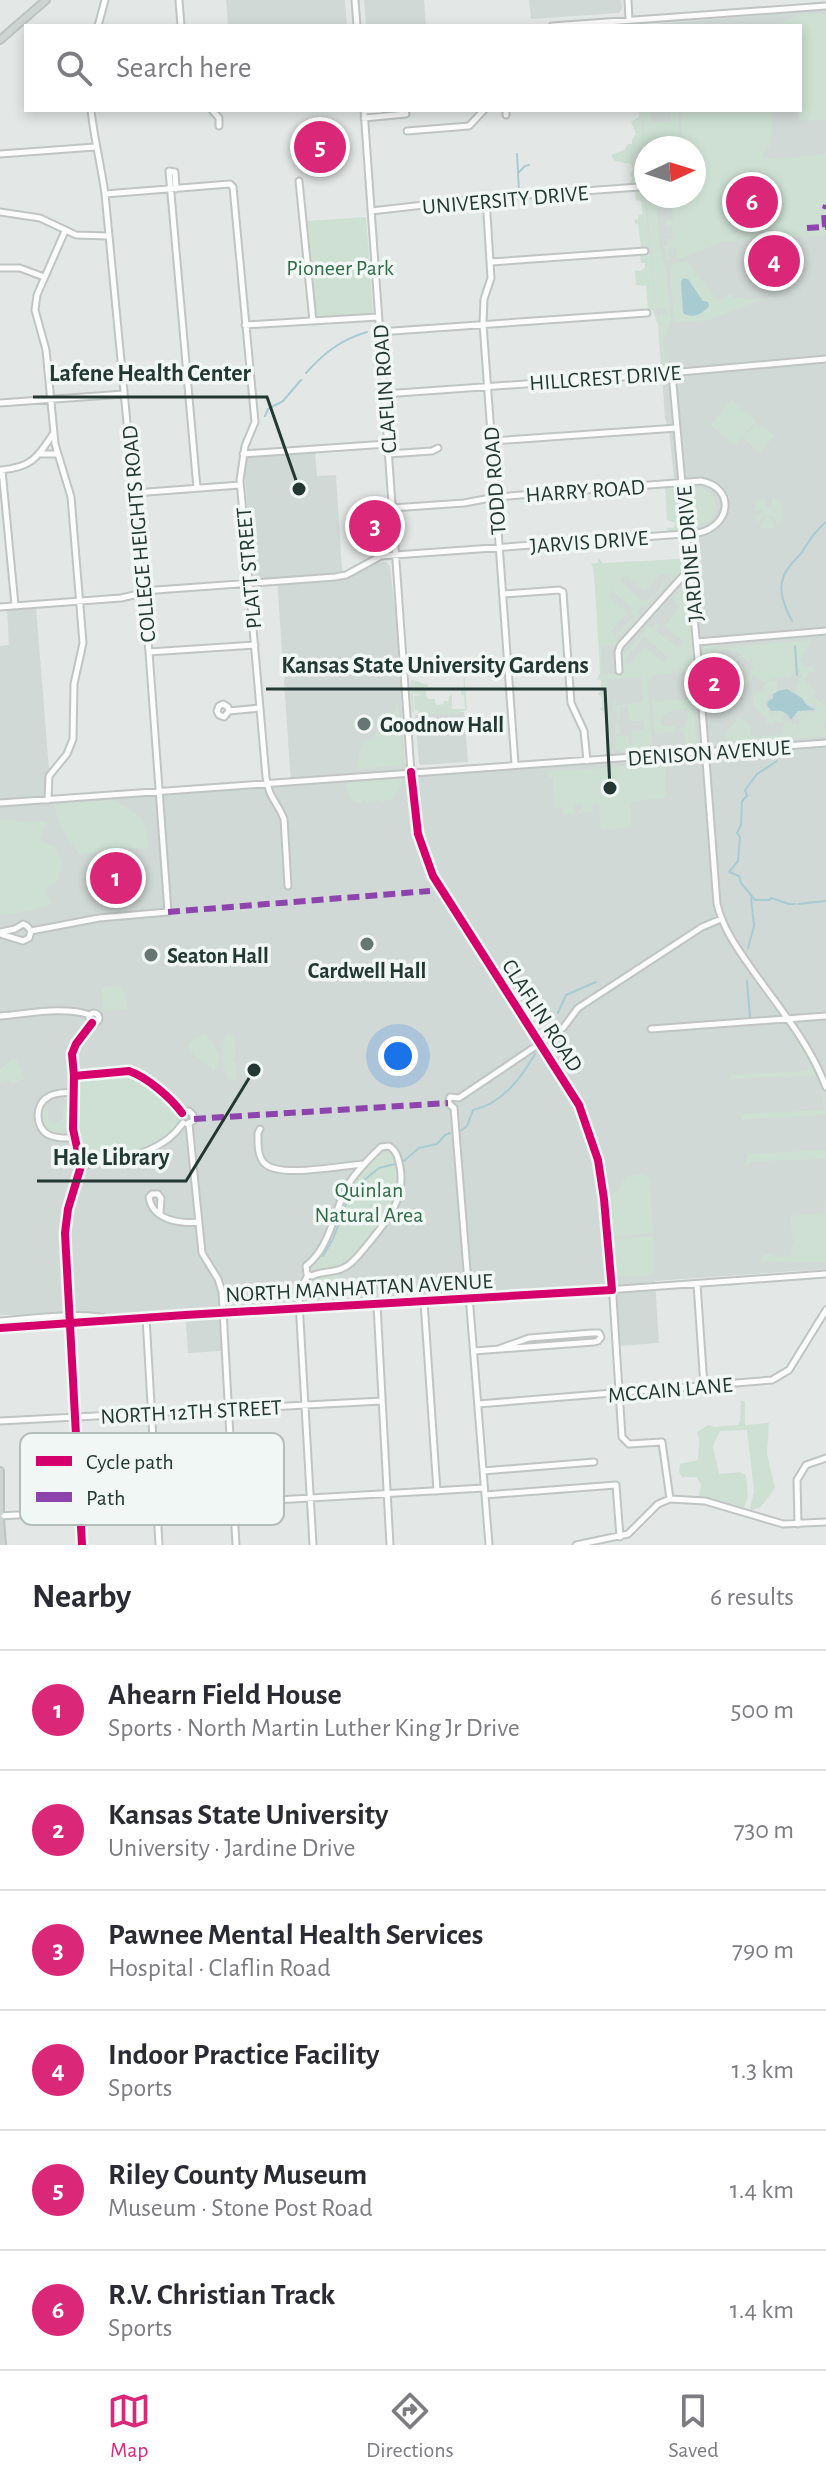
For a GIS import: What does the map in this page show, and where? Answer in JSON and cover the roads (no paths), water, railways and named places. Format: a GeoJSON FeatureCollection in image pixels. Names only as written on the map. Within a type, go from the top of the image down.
{"type":"FeatureCollection","features":[{"type":"Feature","properties":{"kind":"main road"},"geometry":{"type":"LineString","coordinates":[[0,40],[46,0]]}},
{"type":"Feature","properties":{"kind":"main road"},"geometry":{"type":"LineString","coordinates":[[0,1471],[2,1545]]}},
{"type":"Feature","properties":{"kind":"street"},"geometry":{"type":"LineString","coordinates":[[99,24],[105,0]]}},
{"type":"Feature","properties":{"kind":"street"},"geometry":{"type":"LineString","coordinates":[[179,0],[181,24]]}},
{"type":"Feature","properties":{"kind":"street"},"geometry":{"type":"LineString","coordinates":[[355,0],[357,24]]}},
{"type":"Feature","properties":{"kind":"street"},"geometry":{"type":"LineString","coordinates":[[628,0],[629,20]]}},
{"type":"Feature","properties":{"kind":"street"},"geometry":{"type":"LineString","coordinates":[[578,24],[776,6],[826,6]]}},
{"type":"Feature","properties":{"kind":"street","name":"COLLEGE HEIGHTS ROAD"},"geometry":{"type":"LineString","coordinates":[[31,931],[107,917],[168,912],[134,493],[105,194],[91,112]]}},
{"type":"Feature","properties":{"kind":"street"},"geometry":{"type":"LineString","coordinates":[[214,112],[219,118],[219,126]]}},
{"type":"Feature","properties":{"kind":"street"},"geometry":{"type":"LineString","coordinates":[[407,131],[469,126],[482,112]]}},
{"type":"Feature","properties":{"kind":"street"},"geometry":{"type":"LineString","coordinates":[[364,113],[406,114]]}},
{"type":"Feature","properties":{"kind":"street","name":"CLAFLIN ROAD"},"geometry":{"type":"LineString","coordinates":[[364,113],[418,834],[433,876],[579,1105],[598,1160],[604,1199],[622,1437],[629,1444],[658,1441],[664,1445],[670,1499]]}},
{"type":"Feature","properties":{"kind":"street"},"geometry":{"type":"LineString","coordinates":[[0,154],[95,147]]}},
{"type":"Feature","properties":{"kind":"street"},"geometry":{"type":"LineString","coordinates":[[299,181],[313,321]]}},
{"type":"Feature","properties":{"kind":"street","name":"PLATT STREET"},"geometry":{"type":"LineString","coordinates":[[172,189],[230,184],[233,187],[255,422],[243,454],[240,485],[267,782],[269,795],[284,819],[288,886]]}},
{"type":"Feature","properties":{"kind":"street","name":"UNIVERSITY DRIVE"},"geometry":{"type":"LineString","coordinates":[[371,211],[486,198],[634,187]]}},
{"type":"Feature","properties":{"kind":"street"},"geometry":{"type":"LineString","coordinates":[[105,194],[172,189],[197,488]]}},
{"type":"Feature","properties":{"kind":"street","name":"TODD ROAD"},"geometry":{"type":"LineString","coordinates":[[486,198],[491,278],[484,299],[483,324],[515,764]]}},
{"type":"Feature","properties":{"kind":"street"},"geometry":{"type":"LineString","coordinates":[[0,212],[40,218],[85,237],[108,236]]}},
{"type":"Feature","properties":{"kind":"street"},"geometry":{"type":"LineString","coordinates":[[48,800],[49,776],[67,754],[74,731],[74,684],[83,643],[71,497],[53,434],[43,333],[35,310],[37,295],[65,231]]}},
{"type":"Feature","properties":{"kind":"street"},"geometry":{"type":"LineString","coordinates":[[491,262],[645,251]]}},
{"type":"Feature","properties":{"kind":"street"},"geometry":{"type":"LineString","coordinates":[[0,268],[20,268],[44,277]]}},
{"type":"Feature","properties":{"kind":"street"},"geometry":{"type":"LineString","coordinates":[[379,332],[647,313]]}},
{"type":"Feature","properties":{"kind":"street"},"geometry":{"type":"LineString","coordinates":[[245,325],[378,317]]}},
{"type":"Feature","properties":{"kind":"street","name":"HILLCREST DRIVE"},"geometry":{"type":"LineString","coordinates":[[384,394],[826,359]]}},
{"type":"Feature","properties":{"kind":"street","name":"JARDINE DRIVE"},"geometry":{"type":"LineString","coordinates":[[672,373],[717,904],[732,942],[811,1053],[826,1087]]}},
{"type":"Feature","properties":{"kind":"street"},"geometry":{"type":"LineString","coordinates":[[0,403],[124,394]]}},
{"type":"Feature","properties":{"kind":"street"},"geometry":{"type":"LineString","coordinates":[[492,441],[677,428]]}},
{"type":"Feature","properties":{"kind":"street"},"geometry":{"type":"LineString","coordinates":[[15,605],[1,470],[23,466],[41,454],[53,434]]}},
{"type":"Feature","properties":{"kind":"street"},"geometry":{"type":"LineString","coordinates":[[243,454],[387,444]]}},
{"type":"Feature","properties":{"kind":"street"},"geometry":{"type":"LineString","coordinates":[[388,454],[438,448]]}},
{"type":"Feature","properties":{"kind":"street"},"geometry":{"type":"LineString","coordinates":[[41,454],[57,454]]}},
{"type":"Feature","properties":{"kind":"street","name":"HARRY ROAD"},"geometry":{"type":"LineString","coordinates":[[392,508],[464,503],[496,497],[701,481],[709,483],[720,491],[725,502],[723,517],[705,531],[687,534]]}},
{"type":"Feature","properties":{"kind":"street"},"geometry":{"type":"LineString","coordinates":[[134,493],[240,485]]}},
{"type":"Feature","properties":{"kind":"street","name":"JARVIS DRIVE"},"geometry":{"type":"LineString","coordinates":[[0,607],[121,598],[156,590],[335,577],[346,575],[375,559],[395,555],[687,534]]}},
{"type":"Feature","properties":{"kind":"street"},"geometry":{"type":"LineString","coordinates":[[619,671],[620,646],[683,576],[691,574]]}},
{"type":"Feature","properties":{"kind":"street"},"geometry":{"type":"LineString","coordinates":[[504,594],[563,592],[571,703],[584,731],[587,761]]}},
{"type":"Feature","properties":{"kind":"street"},"geometry":{"type":"LineString","coordinates":[[697,642],[826,631]]}},
{"type":"Feature","properties":{"kind":"street"},"geometry":{"type":"LineString","coordinates":[[149,652],[255,645]]}},
{"type":"Feature","properties":{"kind":"street"},"geometry":{"type":"LineString","coordinates":[[229,711],[260,708]]}},
{"type":"Feature","properties":{"kind":"street","name":"DENISON AVENUE"},"geometry":{"type":"LineString","coordinates":[[0,803],[826,743]]}},
{"type":"Feature","properties":{"kind":"street"},"geometry":{"type":"LineString","coordinates":[[459,1098],[563,1028],[578,1008],[702,927],[721,919]]}},
{"type":"Feature","properties":{"kind":"street"},"geometry":{"type":"LineString","coordinates":[[0,933],[15,933],[25,940],[31,931],[20,925],[15,933]]}},
{"type":"Feature","properties":{"kind":"street"},"geometry":{"type":"LineString","coordinates":[[0,1016],[68,1012],[94,1013],[98,1016],[98,1020],[92,1023],[73,1049],[75,1138],[81,1166],[68,1209],[65,1233],[76,1433]]}},
{"type":"Feature","properties":{"kind":"street"},"geometry":{"type":"LineString","coordinates":[[651,1029],[826,1016]]}},
{"type":"Feature","properties":{"kind":"street"},"geometry":{"type":"LineString","coordinates":[[74,1076],[135,1073],[182,1113]]}},
{"type":"Feature","properties":{"kind":"street"},"geometry":{"type":"LineString","coordinates":[[73,1092],[49,1096],[40,1105],[38,1114],[41,1127],[47,1134],[75,1138]]}},
{"type":"Feature","properties":{"kind":"street"},"geometry":{"type":"LineString","coordinates":[[454,1108],[448,1105],[448,1099],[453,1096],[459,1098]]}},
{"type":"Feature","properties":{"kind":"street"},"geometry":{"type":"LineString","coordinates":[[454,1108],[460,1103],[459,1098]]}},
{"type":"Feature","properties":{"kind":"street"},"geometry":{"type":"LineString","coordinates":[[454,1108],[489,1545]]}},
{"type":"Feature","properties":{"kind":"street"},"geometry":{"type":"LineString","coordinates":[[81,1166],[142,1154],[166,1142],[194,1119],[189,1111],[182,1113]]}},
{"type":"Feature","properties":{"kind":"street"},"geometry":{"type":"LineString","coordinates":[[182,1113],[180,1118],[186,1123],[202,1253],[221,1289],[230,1433]]}},
{"type":"Feature","properties":{"kind":"street"},"geometry":{"type":"LineString","coordinates":[[260,1129],[259,1154],[264,1163],[274,1169],[365,1164]]}},
{"type":"Feature","properties":{"kind":"street"},"geometry":{"type":"LineString","coordinates":[[389,1146],[396,1152],[401,1178],[393,1212],[346,1267],[308,1275],[306,1266],[313,1263],[331,1231],[347,1187],[381,1147],[389,1146]]}},
{"type":"Feature","properties":{"kind":"street"},"geometry":{"type":"LineString","coordinates":[[160,1213],[178,1222],[199,1222]]}},
{"type":"Feature","properties":{"kind":"street"},"geometry":{"type":"LineString","coordinates":[[313,1263],[317,1266],[317,1273]]}},
{"type":"Feature","properties":{"kind":"street","name":"NORTH MANHATTAN AVENUE"},"geometry":{"type":"LineString","coordinates":[[0,1321],[108,1320],[470,1300],[826,1274]]}},
{"type":"Feature","properties":{"kind":"street"},"geometry":{"type":"LineString","coordinates":[[308,1275],[299,1293],[313,1545]]}},
{"type":"Feature","properties":{"kind":"street"},"geometry":{"type":"LineString","coordinates":[[697,1284],[704,1386]]}},
{"type":"Feature","properties":{"kind":"street"},"geometry":{"type":"LineString","coordinates":[[424,1302],[437,1491]]}},
{"type":"Feature","properties":{"kind":"street"},"geometry":{"type":"LineString","coordinates":[[377,1305],[390,1545]]}},
{"type":"Feature","properties":{"kind":"street","name":"MCCAIN LANE"},"geometry":{"type":"LineString","coordinates":[[478,1404],[772,1380],[789,1370],[826,1310]]}},
{"type":"Feature","properties":{"kind":"street"},"geometry":{"type":"LineString","coordinates":[[146,1317],[152,1433]]}},
{"type":"Feature","properties":{"kind":"street","name":"NORTH MANHATTAN AVENUE"},"geometry":{"type":"LineString","coordinates":[[0,1328],[69,1321]]}},
{"type":"Feature","properties":{"kind":"street"},"geometry":{"type":"LineString","coordinates":[[474,1351],[598,1341],[601,1334],[529,1338],[498,1349]]}},
{"type":"Feature","properties":{"kind":"street","name":"NORTH 12TH STREET"},"geometry":{"type":"LineString","coordinates":[[0,1421],[382,1401]]}},
{"type":"Feature","properties":{"kind":"street"},"geometry":{"type":"LineString","coordinates":[[798,1524],[797,1480],[806,1465],[826,1458]]}},
{"type":"Feature","properties":{"kind":"street"},"geometry":{"type":"LineString","coordinates":[[483,1471],[594,1462]]}},
{"type":"Feature","properties":{"kind":"street"},"geometry":{"type":"LineString","coordinates":[[284,1499],[616,1485],[620,1537]]}},
{"type":"Feature","properties":{"kind":"street"},"geometry":{"type":"LineString","coordinates":[[576,1545],[620,1537],[635,1529],[658,1504],[670,1499],[705,1501],[783,1524],[826,1522]]}},
{"type":"Feature","properties":{"kind":"street"},"geometry":{"type":"LineString","coordinates":[[0,1516],[20,1515]]}},
{"type":"Feature","properties":{"kind":"street"},"geometry":{"type":"LineString","coordinates":[[81,1525],[82,1545]]}},
{"type":"Feature","properties":{"kind":"street"},"geometry":{"type":"LineString","coordinates":[[158,1525],[159,1545]]}},
{"type":"Feature","properties":{"kind":"street"},"geometry":{"type":"LineString","coordinates":[[235,1525],[236,1545]]}},
{"type":"Feature","properties":{"kind":"water"},"geometry":{"type":"Polygon","coordinates":[[[683,278],[688,279],[703,301],[708,302],[709,306],[694,316],[683,313],[683,278]]]}},
{"type":"Feature","properties":{"kind":"water"},"geometry":{"type":"Polygon","coordinates":[[[787,689],[815,710],[798,711],[791,720],[783,712],[771,711],[767,705],[773,694],[787,689]]]}},
{"type":"Feature","properties":{"kind":"waterway"},"geometry":{"type":"LineString","coordinates":[[517,154],[519,192]]}},
{"type":"Feature","properties":{"kind":"waterway"},"geometry":{"type":"LineString","coordinates":[[518,173],[529,165]]}},
{"type":"Feature","properties":{"kind":"waterway"},"geometry":{"type":"LineString","coordinates":[[306,373],[333,348],[367,332]]}},
{"type":"Feature","properties":{"kind":"waterway"},"geometry":{"type":"LineString","coordinates":[[265,416],[268,409],[283,401],[301,380]]}},
{"type":"Feature","properties":{"kind":"waterway"},"geometry":{"type":"LineString","coordinates":[[792,621],[783,601],[782,580],[826,522]]}},
{"type":"Feature","properties":{"kind":"waterway"},"geometry":{"type":"LineString","coordinates":[[795,646],[797,675]]}},
{"type":"Feature","properties":{"kind":"waterway"},"geometry":{"type":"LineString","coordinates":[[777,761],[757,774],[745,790],[747,796],[742,801],[741,825],[737,833],[740,837],[738,861],[729,872],[739,876],[755,900],[771,898],[795,904]]}},
{"type":"Feature","properties":{"kind":"waterway"},"geometry":{"type":"LineString","coordinates":[[748,948],[754,926],[751,898]]}},
{"type":"Feature","properties":{"kind":"waterway"},"geometry":{"type":"LineString","coordinates":[[798,904],[826,901]]}},
{"type":"Feature","properties":{"kind":"waterway"},"geometry":{"type":"LineString","coordinates":[[747,981],[750,1018]]}},
{"type":"Feature","properties":{"kind":"waterway"},"geometry":{"type":"LineString","coordinates":[[558,1013],[566,995],[596,982]]}},
{"type":"Feature","properties":{"kind":"waterway"},"geometry":{"type":"LineString","coordinates":[[459,1132],[467,1126],[473,1110],[493,1102],[510,1089],[535,1054]]}},
{"type":"Feature","properties":{"kind":"waterway"},"geometry":{"type":"LineString","coordinates":[[404,1161],[419,1148],[437,1144],[450,1133]]}},
{"type":"Feature","properties":{"kind":"waterway"},"geometry":{"type":"LineString","coordinates":[[323,1256],[333,1239],[351,1191],[379,1168],[395,1164]]}},
{"type":"Feature","properties":{"kind":"place","name":"Riley County Museum"},"geometry":{"type":"Point","coordinates":[320,147]}},
{"type":"Feature","properties":{"kind":"place","name":"R.V. Christian Track"},"geometry":{"type":"Point","coordinates":[752,202]}},
{"type":"Feature","properties":{"kind":"place","name":"Indoor Practice Facility"},"geometry":{"type":"Point","coordinates":[774,261]}},
{"type":"Feature","properties":{"kind":"place","name":"Lafene Health Center"},"geometry":{"type":"Point","coordinates":[299,489]}},
{"type":"Feature","properties":{"kind":"place","name":"Pawnee Mental Health Services"},"geometry":{"type":"Point","coordinates":[375,526]}},
{"type":"Feature","properties":{"kind":"place","name":"Kansas State University"},"geometry":{"type":"Point","coordinates":[714,683]}},
{"type":"Feature","properties":{"kind":"place","name":"Goodnow Hall"},"geometry":{"type":"Point","coordinates":[364,724]}},
{"type":"Feature","properties":{"kind":"place","name":"Kansas State University Gardens"},"geometry":{"type":"Point","coordinates":[610,788]}},
{"type":"Feature","properties":{"kind":"place","name":"Ahearn Field House"},"geometry":{"type":"Point","coordinates":[116,878]}},
{"type":"Feature","properties":{"kind":"place","name":"Cardwell Hall"},"geometry":{"type":"Point","coordinates":[367,944]}},
{"type":"Feature","properties":{"kind":"place","name":"Seaton Hall"},"geometry":{"type":"Point","coordinates":[151,955]}},
{"type":"Feature","properties":{"kind":"place","name":"Hale Library"},"geometry":{"type":"Point","coordinates":[254,1070]}},
{"type":"Feature","properties":{"kind":"park label","name":"Pioneer Park"},"geometry":{"type":"Point","coordinates":[340,267]}},
{"type":"Feature","properties":{"kind":"park label","name":"Quinlan Natural Area"},"geometry":{"type":"Point","coordinates":[369,1202]}}]}
